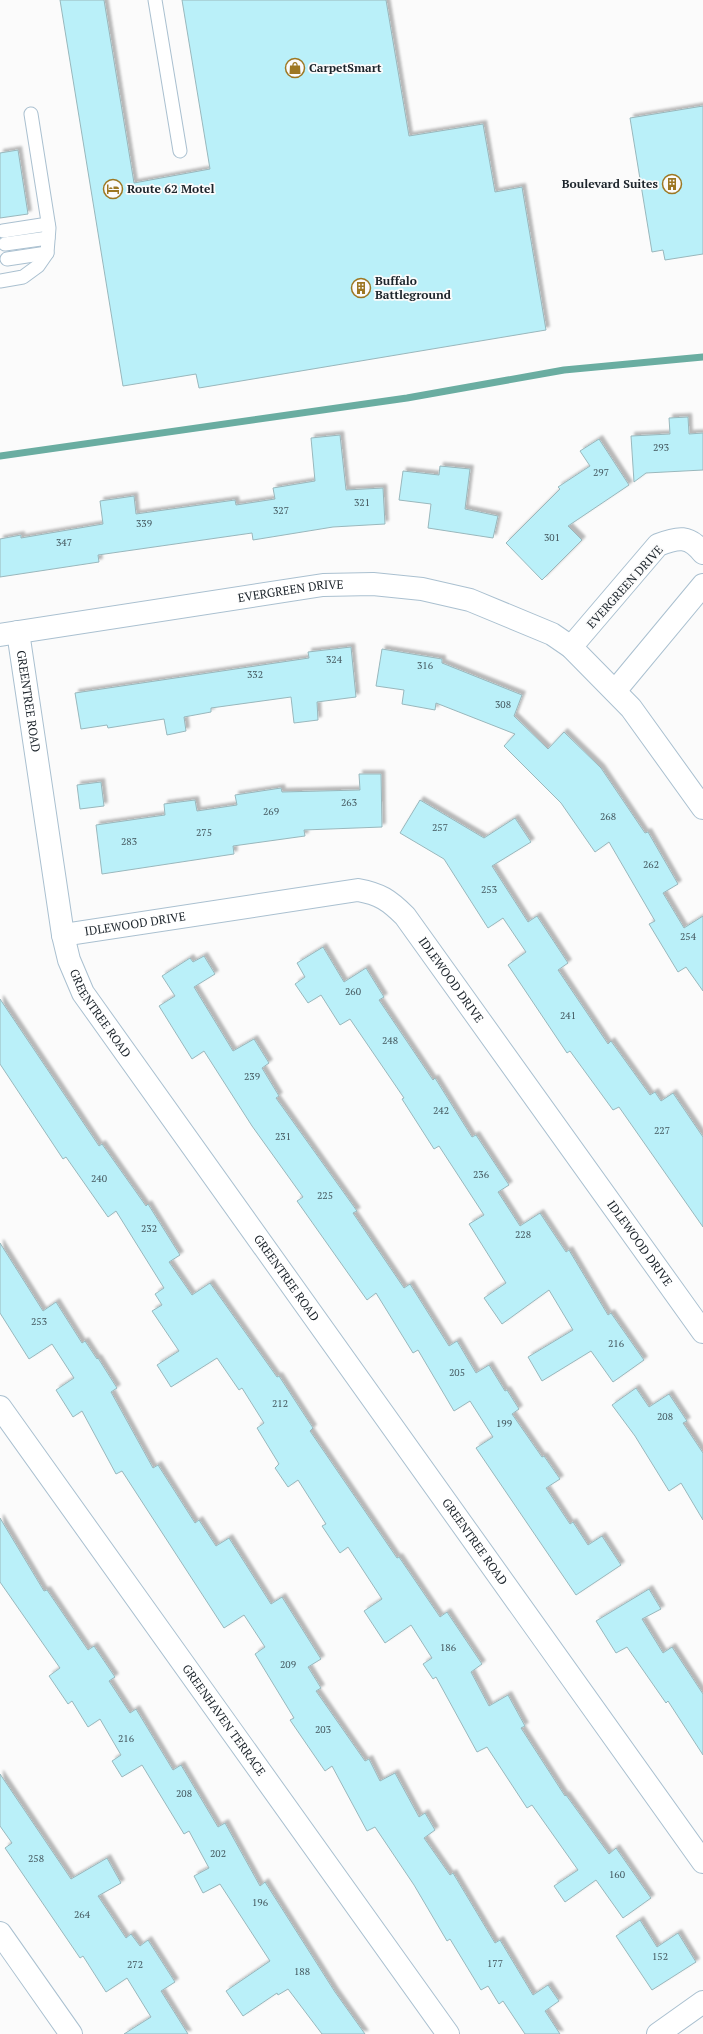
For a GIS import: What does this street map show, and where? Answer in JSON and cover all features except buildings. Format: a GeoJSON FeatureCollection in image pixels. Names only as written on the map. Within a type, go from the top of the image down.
{"type":"FeatureCollection","features":[{"type":"Feature","properties":{"kind":"street","name":"EVERGREEN DRIVE"},"geometry":{"type":"LineString","coordinates":[[572,647],[658,545],[670,540],[686,538],[696,544],[703,553]]}},
{"type":"Feature","properties":{"kind":"street","name":"EVERGREEN DRIVE"},"geometry":{"type":"LineString","coordinates":[[9,634],[323,585],[373,584],[422,589],[470,600],[552,634],[572,647],[631,708],[703,808]]}},
{"type":"Feature","properties":{"kind":"street"},"geometry":{"type":"LineString","coordinates":[[615,691],[703,585]]}},
{"type":"Feature","properties":{"kind":"street","name":"GREENTREE ROAD"},"geometry":{"type":"LineString","coordinates":[[9,634],[63,935],[69,960],[83,993],[703,1862]]}},
{"type":"Feature","properties":{"kind":"street","name":"IDLEWOOD DRIVE"},"geometry":{"type":"LineString","coordinates":[[63,935],[358,890],[375,894],[391,902],[405,916],[703,1332]]}},
{"type":"Feature","properties":{"kind":"street","name":"GREENHAVEN TERRACE"},"geometry":{"type":"LineString","coordinates":[[0,1407],[448,2034]]}},
{"type":"Feature","properties":{"kind":"street"},"geometry":{"type":"LineString","coordinates":[[0,1933],[71,2034]]}},
{"type":"Feature","properties":{"kind":"street"},"geometry":{"type":"LineString","coordinates":[[658,2034],[703,2002]]}},
{"type":"Feature","properties":{"kind":"lane"},"geometry":{"type":"LineString","coordinates":[[155,0],[180,151]]}},
{"type":"Feature","properties":{"kind":"lane"},"geometry":{"type":"LineString","coordinates":[[0,281],[23,277],[38,266],[47,253],[48,220],[30,114]]}},
{"type":"Feature","properties":{"kind":"lane"},"geometry":{"type":"LineString","coordinates":[[3,227],[48,220]]}},
{"type":"Feature","properties":{"kind":"lane"},"geometry":{"type":"LineString","coordinates":[[5,244],[48,238]]}},
{"type":"Feature","properties":{"kind":"lane"},"geometry":{"type":"LineString","coordinates":[[38,266],[8,265],[47,253]]}},
{"type":"Feature","properties":{"kind":"waterway"},"geometry":{"type":"LineString","coordinates":[[0,456],[407,398],[564,370],[703,357]]}},
{"type":"Feature","properties":{"kind":"place","name":"CarpetSmart"},"geometry":{"type":"Point","coordinates":[295,68]}},
{"type":"Feature","properties":{"kind":"place","name":"Boulevard Suites"},"geometry":{"type":"Point","coordinates":[672,184]}},
{"type":"Feature","properties":{"kind":"place","name":"Route 62 Motel"},"geometry":{"type":"Point","coordinates":[113,189]}},
{"type":"Feature","properties":{"kind":"place","name":"Buffalo Battleground"},"geometry":{"type":"Point","coordinates":[361,288]}}]}
